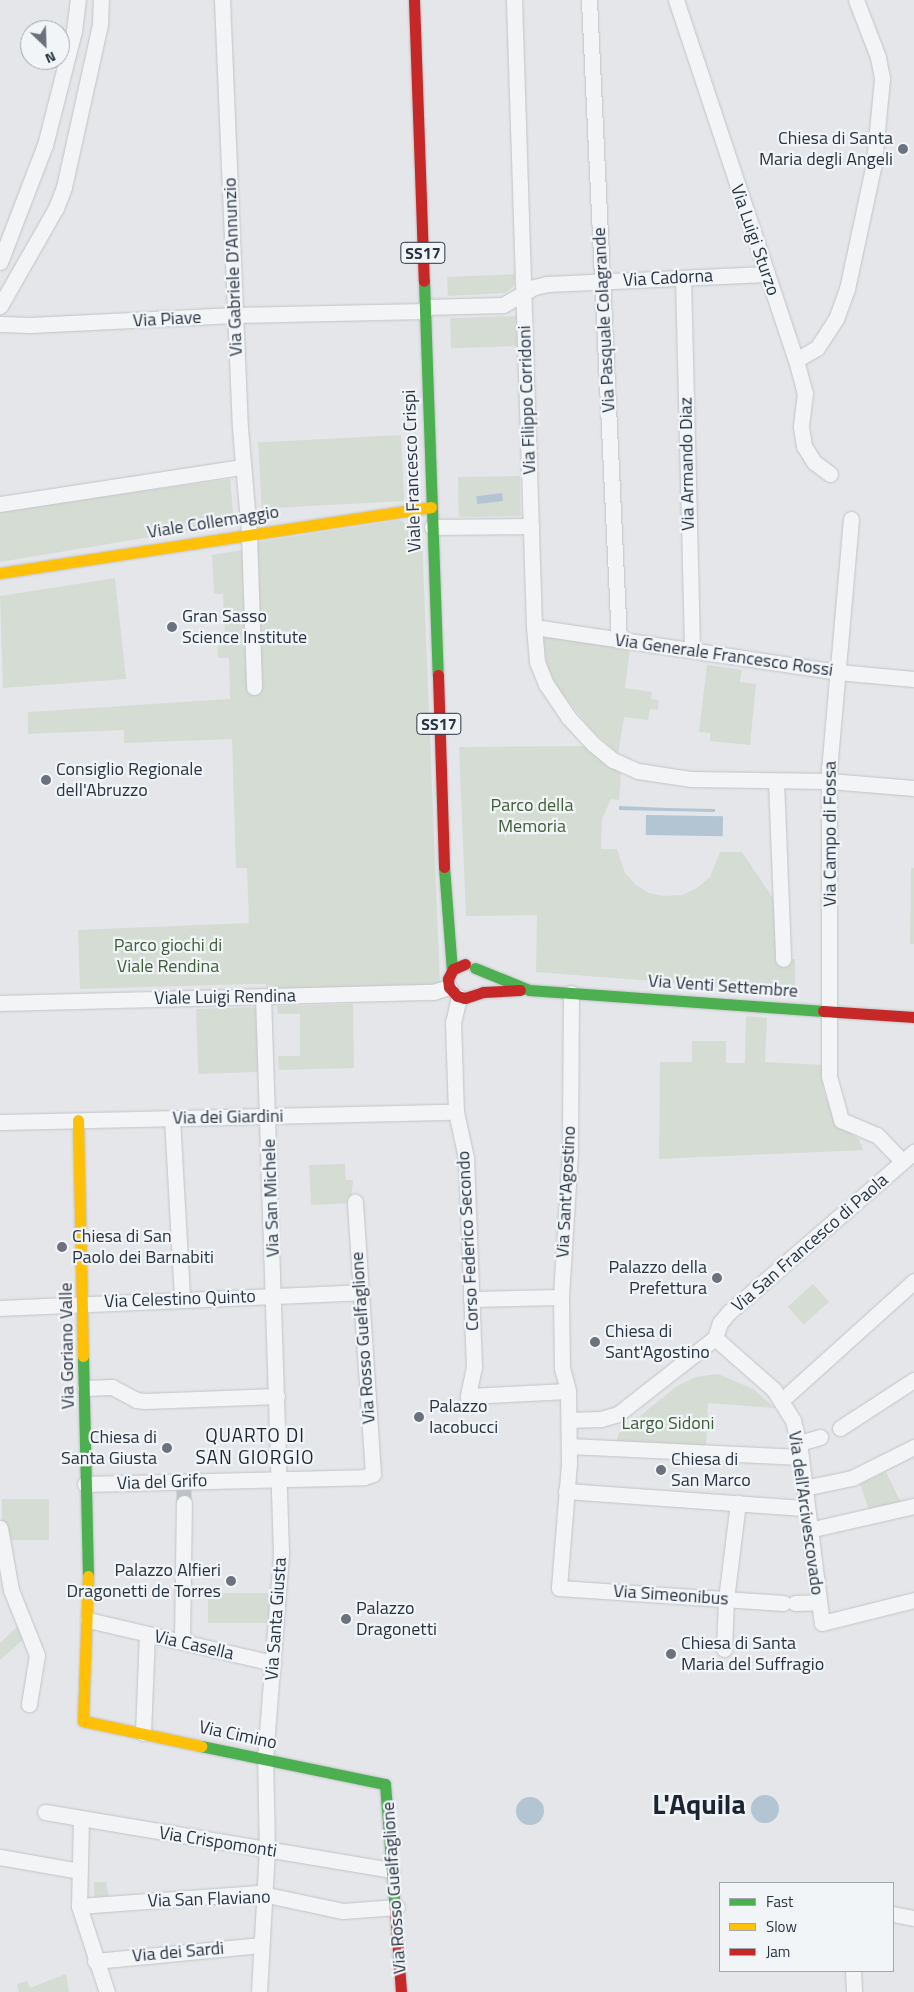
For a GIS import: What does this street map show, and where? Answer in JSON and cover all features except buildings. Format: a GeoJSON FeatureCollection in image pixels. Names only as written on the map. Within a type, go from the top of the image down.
{"type":"FeatureCollection","features":[{"type":"Feature","properties":{"kind":"main road","name":"Viale Francesco Crispi"},"geometry":{"type":"LineString","coordinates":[[414,0],[446,915],[452,971]]}},
{"type":"Feature","properties":{"kind":"main road","name":"Viale Collemaggio"},"geometry":{"type":"LineString","coordinates":[[0,573],[431,507]]}},
{"type":"Feature","properties":{"kind":"main road","name":"Viale Francesco Crispi"},"geometry":{"type":"LineString","coordinates":[[450,941],[460,958],[473,967]]}},
{"type":"Feature","properties":{"kind":"main road"},"geometry":{"type":"LineString","coordinates":[[460,965],[473,967],[481,983],[461,993],[448,979],[452,971],[460,965]]}},
{"type":"Feature","properties":{"kind":"main road","name":"Via Venti Settembre"},"geometry":{"type":"LineString","coordinates":[[473,967],[529,990]]}},
{"type":"Feature","properties":{"kind":"main road","name":"Via Venti Settembre"},"geometry":{"type":"LineString","coordinates":[[461,993],[529,990],[914,1017]]}},
{"type":"Feature","properties":{"kind":"main road","name":"Via Goriano Valle"},"geometry":{"type":"LineString","coordinates":[[78,1120],[84,1303],[88,1620],[83,1721]]}},
{"type":"Feature","properties":{"kind":"main road","name":"Via Cimino"},"geometry":{"type":"LineString","coordinates":[[83,1721],[386,1784]]}},
{"type":"Feature","properties":{"kind":"main road","name":"Via Rosso Guelfaglione"},"geometry":{"type":"LineString","coordinates":[[386,1784],[392,1870],[397,1907],[401,1992]]}},
{"type":"Feature","properties":{"kind":"street"},"geometry":{"type":"LineString","coordinates":[[0,262],[45,145],[74,31],[78,0]]}},
{"type":"Feature","properties":{"kind":"street"},"geometry":{"type":"LineString","coordinates":[[0,306],[64,186],[100,24],[102,0]]}},
{"type":"Feature","properties":{"kind":"street","name":"Via Gabriele D'Annunzio"},"geometry":{"type":"LineString","coordinates":[[222,0],[235,316],[243,467],[249,534],[254,687]]}},
{"type":"Feature","properties":{"kind":"street","name":"Via Filippo Corridoni"},"geometry":{"type":"LineString","coordinates":[[514,0],[534,627],[537,662],[555,699],[593,744],[623,766],[670,777],[776,781]]}},
{"type":"Feature","properties":{"kind":"street","name":"Via Pasquale Colagrande"},"geometry":{"type":"LineString","coordinates":[[589,0],[619,640]]}},
{"type":"Feature","properties":{"kind":"street","name":"Via Luigi Sturzo"},"geometry":{"type":"LineString","coordinates":[[676,0],[796,360],[805,393],[801,428],[804,446],[814,462],[830,474]]}},
{"type":"Feature","properties":{"kind":"street"},"geometry":{"type":"LineString","coordinates":[[796,360],[817,348],[839,311],[858,241],[874,163],[882,78],[878,57],[856,0]]}},
{"type":"Feature","properties":{"kind":"street","name":"Via Cadorna"},"geometry":{"type":"LineString","coordinates":[[425,309],[500,305],[547,284],[766,274]]}},
{"type":"Feature","properties":{"kind":"street","name":"Via Armando Diaz"},"geometry":{"type":"LineString","coordinates":[[683,278],[692,650]]}},
{"type":"Feature","properties":{"kind":"street","name":"Via Piave"},"geometry":{"type":"LineString","coordinates":[[0,324],[30,326],[235,316],[400,312],[425,309]]}},
{"type":"Feature","properties":{"kind":"street"},"geometry":{"type":"LineString","coordinates":[[0,504],[243,467]]}},
{"type":"Feature","properties":{"kind":"street","name":"Via Campo di Fossa"},"geometry":{"type":"LineString","coordinates":[[851,520],[829,782],[829,1076],[837,1112],[844,1123],[866,1131],[908,1157]]}},
{"type":"Feature","properties":{"kind":"street"},"geometry":{"type":"LineString","coordinates":[[432,528],[532,526]]}},
{"type":"Feature","properties":{"kind":"street","name":"Via Generale Francesco Rossi"},"geometry":{"type":"LineString","coordinates":[[534,627],[838,672],[914,679]]}},
{"type":"Feature","properties":{"kind":"street"},"geometry":{"type":"LineString","coordinates":[[783,959],[776,781],[829,782],[914,788]]}},
{"type":"Feature","properties":{"kind":"street","name":"Viale Luigi Rendina"},"geometry":{"type":"LineString","coordinates":[[0,1003],[433,992],[461,993]]}},
{"type":"Feature","properties":{"kind":"street","name":"Corso Federico Secondo"},"geometry":{"type":"LineString","coordinates":[[461,993],[454,1018],[456,1112],[466,1153],[474,1367],[468,1396],[568,1391]]}},
{"type":"Feature","properties":{"kind":"street","name":"Via Sant'Agostino"},"geometry":{"type":"LineString","coordinates":[[559,1588],[569,1446],[568,1391],[562,1368],[561,1297],[570,1152],[571,993]]}},
{"type":"Feature","properties":{"kind":"street","name":"Via San Michele"},"geometry":{"type":"LineString","coordinates":[[263,996],[277,1396]]}},
{"type":"Feature","properties":{"kind":"street","name":"Via dei Giardini"},"geometry":{"type":"LineString","coordinates":[[0,1122],[456,1112]]}},
{"type":"Feature","properties":{"kind":"street"},"geometry":{"type":"LineString","coordinates":[[172,1118],[182,1298]]}},
{"type":"Feature","properties":{"kind":"street","name":"Via San Francesco di Paola"},"geometry":{"type":"LineString","coordinates":[[715,1338],[720,1323],[729,1312],[908,1157]]}},
{"type":"Feature","properties":{"kind":"street","name":"Via Rosso Guelfaglione"},"geometry":{"type":"LineString","coordinates":[[355,1202],[373,1474]]}},
{"type":"Feature","properties":{"kind":"street"},"geometry":{"type":"LineString","coordinates":[[569,1420],[601,1419],[618,1414],[715,1338],[784,1403],[914,1281]]}},
{"type":"Feature","properties":{"kind":"street","name":"Via Celestino Quinto"},"geometry":{"type":"LineString","coordinates":[[0,1308],[182,1298],[360,1292]]}},
{"type":"Feature","properties":{"kind":"street"},"geometry":{"type":"LineString","coordinates":[[471,1299],[561,1297]]}},
{"type":"Feature","properties":{"kind":"street"},"geometry":{"type":"LineString","coordinates":[[840,1428],[914,1380]]}},
{"type":"Feature","properties":{"kind":"street"},"geometry":{"type":"LineString","coordinates":[[85,1388],[112,1387],[146,1402],[277,1396]]}},
{"type":"Feature","properties":{"kind":"street","name":"Via Santa Giusta"},"geometry":{"type":"LineString","coordinates":[[259,1992],[266,1851],[265,1758],[282,1560],[277,1396]]}},
{"type":"Feature","properties":{"kind":"street","name":"Via dell'Arcivescovado"},"geometry":{"type":"LineString","coordinates":[[784,1403],[800,1450],[822,1623],[914,1600]]}},
{"type":"Feature","properties":{"kind":"street"},"geometry":{"type":"LineString","coordinates":[[569,1446],[800,1450],[820,1437]]}},
{"type":"Feature","properties":{"kind":"street"},"geometry":{"type":"LineString","coordinates":[[804,1488],[852,1478],[914,1448]]}},
{"type":"Feature","properties":{"kind":"street","name":"Via del Grifo"},"geometry":{"type":"LineString","coordinates":[[86,1484],[184,1484],[373,1474]]}},
{"type":"Feature","properties":{"kind":"street"},"geometry":{"type":"LineString","coordinates":[[566,1491],[806,1508]]}},
{"type":"Feature","properties":{"kind":"street"},"geometry":{"type":"LineString","coordinates":[[182,1642],[184,1503]]}},
{"type":"Feature","properties":{"kind":"street"},"geometry":{"type":"LineString","coordinates":[[724,1649],[726,1599],[738,1503]]}},
{"type":"Feature","properties":{"kind":"street"},"geometry":{"type":"LineString","coordinates":[[809,1530],[914,1506]]}},
{"type":"Feature","properties":{"kind":"street"},"geometry":{"type":"LineString","coordinates":[[0,1528],[11,1590],[37,1655],[30,1704]]}},
{"type":"Feature","properties":{"kind":"street","name":"Via Simeonibus"},"geometry":{"type":"LineString","coordinates":[[559,1588],[790,1603],[819,1602]]}},
{"type":"Feature","properties":{"kind":"street","name":"Via Casella"},"geometry":{"type":"LineString","coordinates":[[88,1620],[272,1663]]}},
{"type":"Feature","properties":{"kind":"street"},"geometry":{"type":"LineString","coordinates":[[143,1733],[147,1634]]}},
{"type":"Feature","properties":{"kind":"street","name":"Via Crispomonti"},"geometry":{"type":"LineString","coordinates":[[45,1812],[266,1851],[392,1870]]}},
{"type":"Feature","properties":{"kind":"street"},"geometry":{"type":"LineString","coordinates":[[81,1819],[79,1903],[95,1961],[107,1992]]}},
{"type":"Feature","properties":{"kind":"street"},"geometry":{"type":"LineString","coordinates":[[0,1857],[79,1871]]}},
{"type":"Feature","properties":{"kind":"street","name":"Via San Flaviano"},"geometry":{"type":"LineString","coordinates":[[79,1903],[264,1893],[343,1910],[397,1907]]}},
{"type":"Feature","properties":{"kind":"street"},"geometry":{"type":"LineString","coordinates":[[894,1914],[914,1918]]}},
{"type":"Feature","properties":{"kind":"street","name":"Via dei Sardi"},"geometry":{"type":"LineString","coordinates":[[95,1961],[261,1945]]}},
{"type":"Feature","properties":{"kind":"street"},"geometry":{"type":"LineString","coordinates":[[853,1972],[854,1992]]}},
{"type":"Feature","properties":{"kind":"green space"},"geometry":{"type":"Polygon","coordinates":[[[515,274],[514,286],[505,293],[448,296],[447,277],[515,274]]]}},
{"type":"Feature","properties":{"kind":"green space"},"geometry":{"type":"Polygon","coordinates":[[[517,316],[518,346],[451,348],[450,318],[517,316]]]}},
{"type":"Feature","properties":{"kind":"green space"},"geometry":{"type":"Polygon","coordinates":[[[401,435],[404,501],[262,508],[258,442],[401,435]]]}},
{"type":"Feature","properties":{"kind":"green space"},"geometry":{"type":"Polygon","coordinates":[[[520,476],[521,516],[459,517],[458,477],[520,476]]]}},
{"type":"Feature","properties":{"kind":"green space"},"geometry":{"type":"Polygon","coordinates":[[[230,479],[234,523],[0,562],[0,511],[230,479]]]}},
{"type":"Feature","properties":{"kind":"green space","name":"Parco giochi di Viale Rendina"},"geometry":{"type":"Polygon","coordinates":[[[400,520],[422,536],[440,985],[267,990],[266,984],[251,984],[80,989],[78,930],[249,923],[247,868],[236,868],[232,739],[124,743],[124,730],[28,734],[28,712],[230,699],[229,658],[218,658],[217,638],[225,637],[223,594],[214,594],[212,555],[254,548],[259,542],[400,520]]]}},
{"type":"Feature","properties":{"kind":"green space"},"geometry":{"type":"Polygon","coordinates":[[[115,578],[126,679],[3,688],[0,596],[115,578]]]}},
{"type":"Feature","properties":{"kind":"green space"},"geometry":{"type":"Polygon","coordinates":[[[543,634],[630,648],[625,688],[652,692],[651,699],[659,700],[658,710],[650,709],[648,720],[624,717],[618,754],[592,730],[559,690],[547,666],[543,634]]]}},
{"type":"Feature","properties":{"kind":"green space"},"geometry":{"type":"Polygon","coordinates":[[[707,665],[742,670],[740,682],[756,684],[750,745],[710,741],[710,733],[699,732],[707,665]]]}},
{"type":"Feature","properties":{"kind":"green space","name":"Parco della Memoria"},"geometry":{"type":"Polygon","coordinates":[[[586,746],[621,774],[619,800],[611,799],[602,819],[601,849],[617,849],[625,873],[636,885],[649,893],[664,896],[682,895],[697,888],[710,877],[720,852],[742,852],[775,901],[778,959],[795,959],[795,992],[536,972],[537,915],[466,916],[459,747],[586,746]]]}},
{"type":"Feature","properties":{"kind":"green space"},"geometry":{"type":"Polygon","coordinates":[[[911,868],[914,868],[914,944],[910,944],[911,868]]]}},
{"type":"Feature","properties":{"kind":"green space"},"geometry":{"type":"Polygon","coordinates":[[[353,1004],[354,1068],[279,1070],[278,1056],[300,1056],[300,1014],[278,1014],[277,1006],[353,1004]]]}},
{"type":"Feature","properties":{"kind":"green space"},"geometry":{"type":"Polygon","coordinates":[[[256,1007],[258,1072],[198,1074],[196,1009],[256,1007]]]}},
{"type":"Feature","properties":{"kind":"green space"},"geometry":{"type":"Polygon","coordinates":[[[746,1016],[767,1018],[765,1062],[822,1065],[823,1089],[832,1115],[838,1125],[859,1139],[863,1150],[659,1159],[660,1062],[692,1062],[692,1041],[726,1041],[726,1063],[745,1063],[746,1016]]]}},
{"type":"Feature","properties":{"kind":"green space"},"geometry":{"type":"Polygon","coordinates":[[[345,1164],[346,1180],[353,1180],[351,1203],[311,1205],[309,1165],[345,1164]]]}},
{"type":"Feature","properties":{"kind":"green space"},"geometry":{"type":"Polygon","coordinates":[[[813,1284],[829,1302],[804,1325],[788,1307],[813,1284]]]}},
{"type":"Feature","properties":{"kind":"green space","name":"Largo Sidoni"},"geometry":{"type":"Polygon","coordinates":[[[718,1374],[753,1389],[775,1408],[708,1403],[706,1447],[616,1443],[619,1433],[677,1386],[696,1377],[718,1374]]]}},
{"type":"Feature","properties":{"kind":"green space"},"geometry":{"type":"Polygon","coordinates":[[[886,1472],[901,1503],[870,1512],[860,1484],[886,1472]]]}},
{"type":"Feature","properties":{"kind":"green space"},"geometry":{"type":"Polygon","coordinates":[[[2,1499],[49,1499],[49,1540],[2,1540],[2,1499]]]}},
{"type":"Feature","properties":{"kind":"green space"},"geometry":{"type":"Polygon","coordinates":[[[208,1593],[273,1593],[273,1623],[208,1623],[208,1593]]]}},
{"type":"Feature","properties":{"kind":"green space"},"geometry":{"type":"Polygon","coordinates":[[[20,1624],[26,1637],[0,1660],[0,1643],[20,1624]]]}},
{"type":"Feature","properties":{"kind":"green space"},"geometry":{"type":"Polygon","coordinates":[[[94,1882],[106,1882],[109,1896],[94,1897],[94,1882]]]}},
{"type":"Feature","properties":{"kind":"green space"},"geometry":{"type":"Polygon","coordinates":[[[66,1974],[69,1992],[19,1992],[17,1984],[27,1981],[30,1988],[66,1974]]]}},
{"type":"Feature","properties":{"kind":"water"},"geometry":{"type":"Polygon","coordinates":[[[502,493],[503,501],[477,504],[476,496],[502,493]]]}},
{"type":"Feature","properties":{"kind":"water"},"geometry":{"type":"Polygon","coordinates":[[[619,806],[715,809],[715,812],[619,810],[619,806]]]}},
{"type":"Feature","properties":{"kind":"water"},"geometry":{"type":"Polygon","coordinates":[[[646,815],[723,816],[723,836],[646,835],[646,815]]]}},
{"type":"Feature","properties":{"kind":"water"},"geometry":{"type":"Polygon","coordinates":[[[765,1795],[775,1799],[779,1809],[775,1819],[765,1823],[755,1819],[751,1809],[755,1799],[765,1795]]]}},
{"type":"Feature","properties":{"kind":"water"},"geometry":{"type":"Polygon","coordinates":[[[530,1797],[540,1801],[544,1811],[540,1821],[530,1825],[520,1821],[516,1811],[520,1801],[530,1797]]]}},
{"type":"Feature","properties":{"kind":"tunnel"},"geometry":{"type":"LineString","coordinates":[[184,1487],[184,1503]]}},
{"type":"Feature","properties":{"kind":"traffic: fast"},"geometry":{"type":"LineString","coordinates":[[424,281],[438,675]]}},
{"type":"Feature","properties":{"kind":"traffic: fast"},"geometry":{"type":"LineString","coordinates":[[444,867],[452,971]]}},
{"type":"Feature","properties":{"kind":"traffic: fast"},"geometry":{"type":"LineString","coordinates":[[475,968],[529,990],[823,1011]]}},
{"type":"Feature","properties":{"kind":"traffic: fast"},"geometry":{"type":"LineString","coordinates":[[83,1356],[88,1576]]}},
{"type":"Feature","properties":{"kind":"traffic: fast"},"geometry":{"type":"LineString","coordinates":[[201,1746],[385,1784],[395,1910]]}},
{"type":"Feature","properties":{"kind":"traffic: slow"},"geometry":{"type":"LineString","coordinates":[[0,573],[431,507]]}},
{"type":"Feature","properties":{"kind":"traffic: slow"},"geometry":{"type":"LineString","coordinates":[[78,1120],[83,1356]]}},
{"type":"Feature","properties":{"kind":"traffic: slow"},"geometry":{"type":"LineString","coordinates":[[88,1576],[83,1721],[201,1746]]}},
{"type":"Feature","properties":{"kind":"traffic: jam"},"geometry":{"type":"LineString","coordinates":[[414,0],[424,281]]}},
{"type":"Feature","properties":{"kind":"traffic: jam"},"geometry":{"type":"LineString","coordinates":[[438,675],[444,867]]}},
{"type":"Feature","properties":{"kind":"traffic: jam"},"geometry":{"type":"LineString","coordinates":[[465,964],[453,969],[448,979],[449,987],[457,996],[465,998],[483,992],[520,990]]}},
{"type":"Feature","properties":{"kind":"traffic: jam"},"geometry":{"type":"LineString","coordinates":[[823,1011],[914,1017]]}},
{"type":"Feature","properties":{"kind":"traffic: jam"},"geometry":{"type":"LineString","coordinates":[[395,1910],[401,1992]]}},
{"type":"Feature","properties":{"kind":"place","name":"Chiesa di Santa Maria degli Angeli"},"geometry":{"type":"Point","coordinates":[903,149]}},
{"type":"Feature","properties":{"kind":"place","name":"Gran Sasso Science Institute"},"geometry":{"type":"Point","coordinates":[172,627]}},
{"type":"Feature","properties":{"kind":"place","name":"Consiglio Regionale dell'Abruzzo"},"geometry":{"type":"Point","coordinates":[46,780]}},
{"type":"Feature","properties":{"kind":"place","name":"Chiesa di San Paolo dei Barnabiti"},"geometry":{"type":"Point","coordinates":[62,1247]}},
{"type":"Feature","properties":{"kind":"place","name":"Palazzo della Prefettura"},"geometry":{"type":"Point","coordinates":[717,1278]}},
{"type":"Feature","properties":{"kind":"place","name":"Chiesa di Sant'Agostino"},"geometry":{"type":"Point","coordinates":[595,1342]}},
{"type":"Feature","properties":{"kind":"place","name":"Palazzo Iacobucci"},"geometry":{"type":"Point","coordinates":[419,1417]}},
{"type":"Feature","properties":{"kind":"place","name":"Chiesa di Santa Giusta"},"geometry":{"type":"Point","coordinates":[167,1448]}},
{"type":"Feature","properties":{"kind":"place","name":"Chiesa di San Marco"},"geometry":{"type":"Point","coordinates":[661,1470]}},
{"type":"Feature","properties":{"kind":"place","name":"Palazzo Alfieri Dragonetti de Torres"},"geometry":{"type":"Point","coordinates":[231,1581]}},
{"type":"Feature","properties":{"kind":"place","name":"Palazzo Dragonetti"},"geometry":{"type":"Point","coordinates":[346,1619]}},
{"type":"Feature","properties":{"kind":"place","name":"Chiesa di Santa Maria del Suffragio"},"geometry":{"type":"Point","coordinates":[671,1654]}},
{"type":"Feature","properties":{"kind":"district","name":"QUARTO DI SAN GIORGIO"},"geometry":{"type":"Point","coordinates":[255,1446]}},
{"type":"Feature","properties":{"kind":"district","name":"L'Aquila"},"geometry":{"type":"Point","coordinates":[699,1804]}}]}
